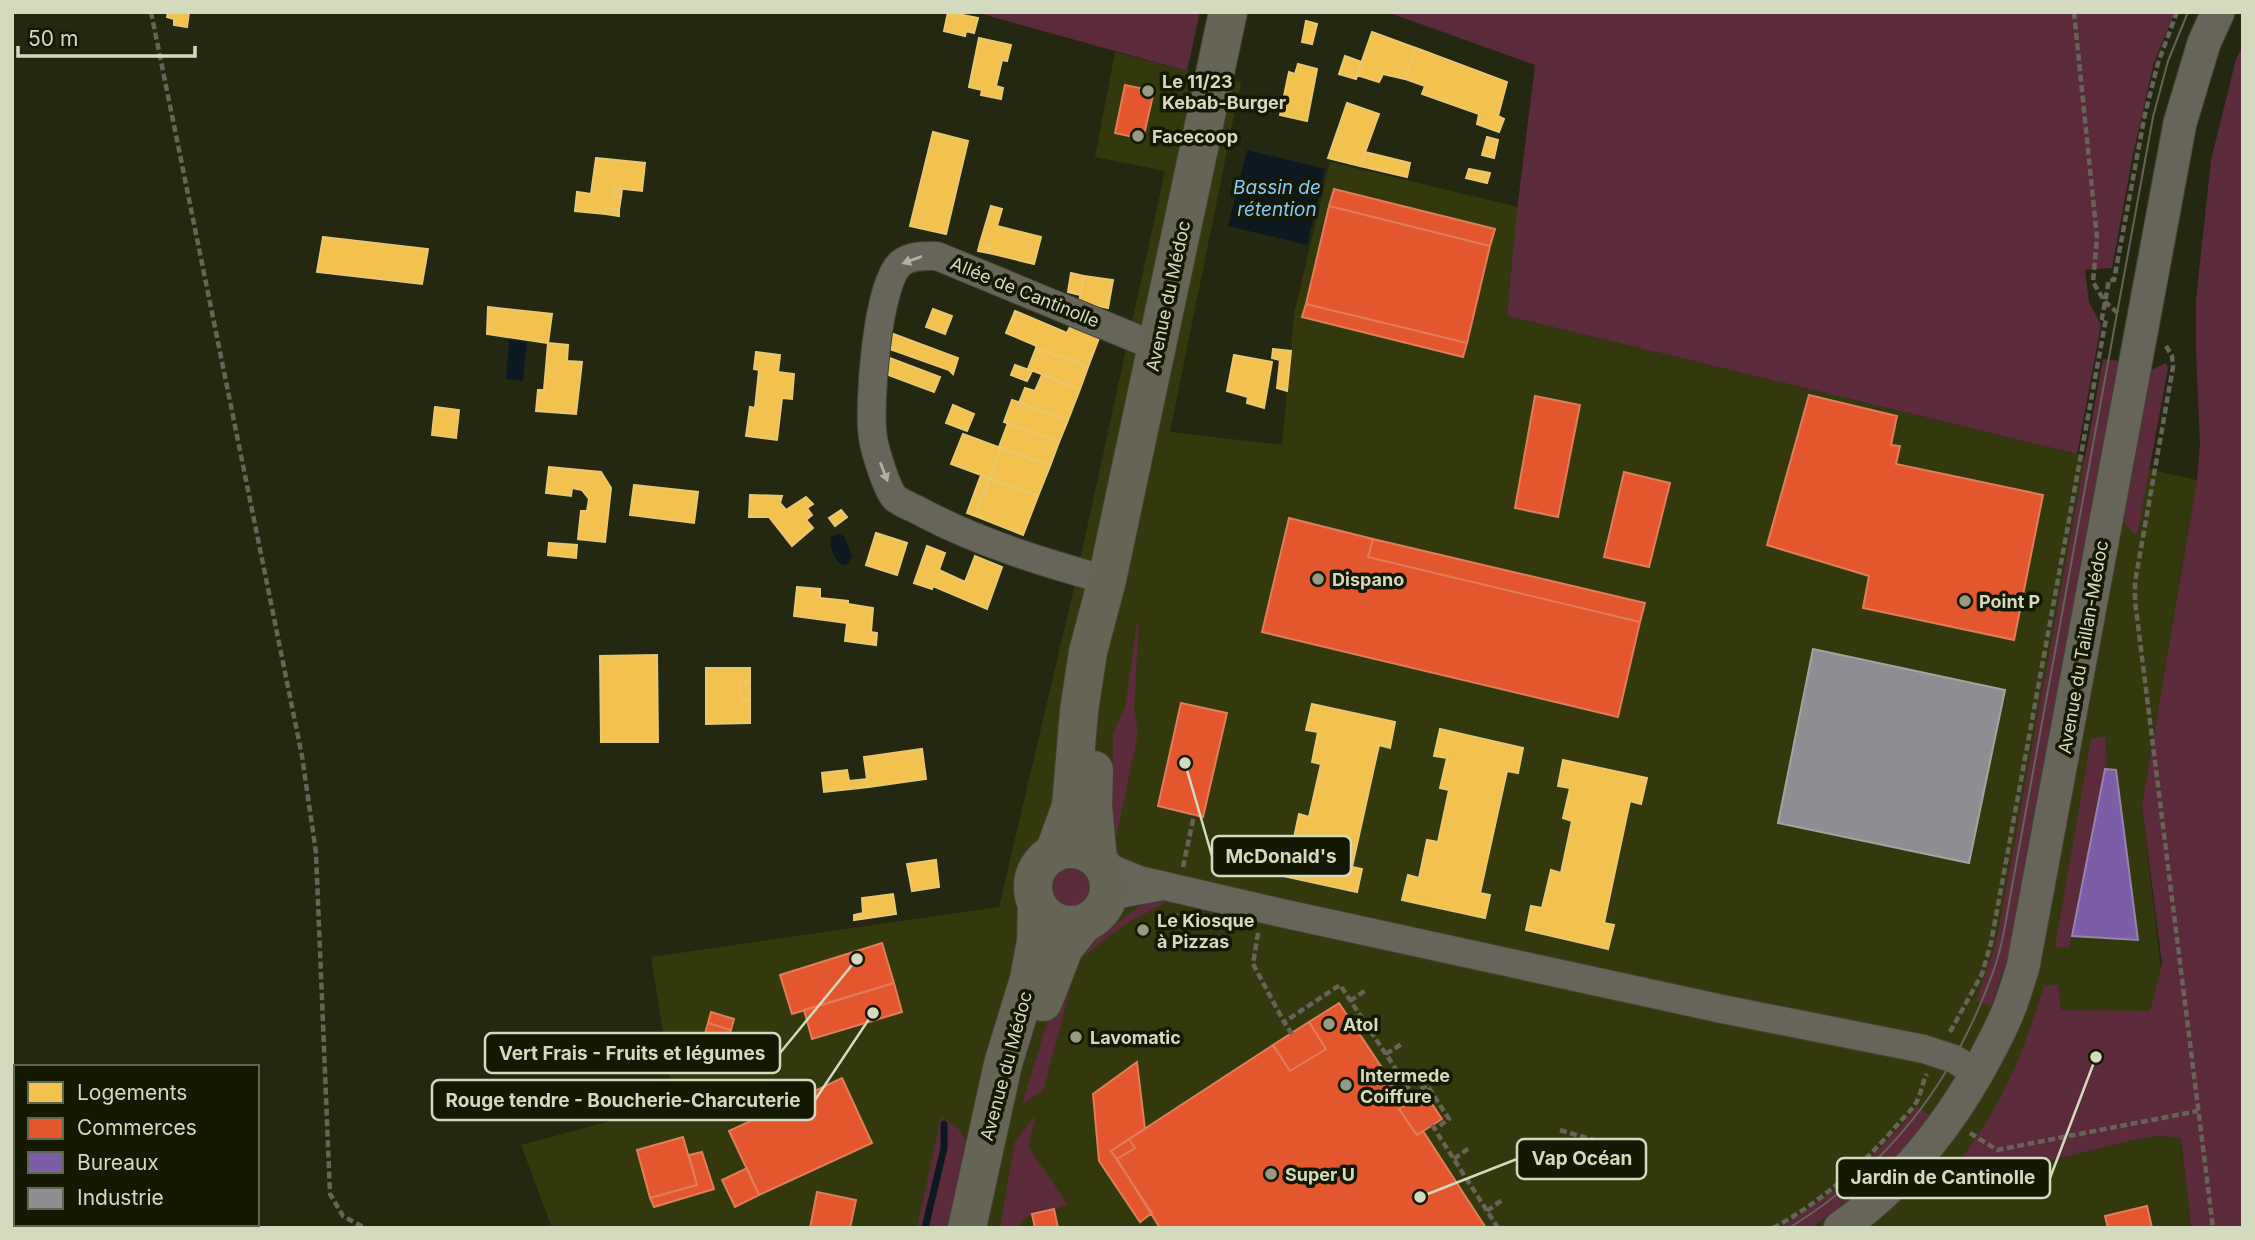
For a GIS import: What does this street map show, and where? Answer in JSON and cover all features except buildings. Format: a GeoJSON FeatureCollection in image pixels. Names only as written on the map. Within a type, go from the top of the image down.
{"type":"FeatureCollection","features":[{"type":"Feature","properties":{"kind":"main road","name":"Avenue du Médoc"},"geometry":{"type":"LineString","coordinates":[[1054,853],[1071,806],[1079,712],[1088,652],[1107,580],[1228,12]]}},
{"type":"Feature","properties":{"kind":"main road","name":"Avenue du Médoc"},"geometry":{"type":"LineString","coordinates":[[1103,874],[1093,806],[1096,729],[1106,654],[1107,580]]}},
{"type":"Feature","properties":{"kind":"main road"},"geometry":{"type":"LineString","coordinates":[[1065,849],[1077,850],[1103,874],[1103,908],[1094,918],[1083,924],[1072,926],[1051,920],[1037,904],[1033,884],[1037,871],[1054,853],[1065,849]]}},
{"type":"Feature","properties":{"kind":"main road","name":"Avenue du Médoc"},"geometry":{"type":"LineString","coordinates":[[967,1228],[1003,1063],[1029,979],[1036,941],[1037,904]]}},
{"type":"Feature","properties":{"kind":"main road","name":"Avenue du Médoc"},"geometry":{"type":"LineString","coordinates":[[986,1228],[1011,1111],[1035,1026],[1064,948],[1083,924]]}},
{"type":"Feature","properties":{"kind":"street","name":"Avenue du Taillan-Médoc"},"geometry":{"type":"LineString","coordinates":[[1840,1228],[1891,1185],[1936,1137],[1977,1073],[2004,1021],[2028,948],[2180,123],[2200,56],[2218,12]]}},
{"type":"Feature","properties":{"kind":"street","name":"Allée de Cantinolle"},"geometry":{"type":"LineString","coordinates":[[1107,580],[1067,569],[949,527],[894,497],[881,468],[873,438],[874,351],[889,283],[900,263],[919,255],[937,256],[1157,347]]}},
{"type":"Feature","properties":{"kind":"street"},"geometry":{"type":"LineString","coordinates":[[1103,874],[1735,1012],[1939,1053],[1977,1073]]}},
{"type":"Feature","properties":{"kind":"path"},"geometry":{"type":"LineString","coordinates":[[151,12],[304,770],[316,853],[330,1194],[343,1216],[365,1228]]}},
{"type":"Feature","properties":{"kind":"path"},"geometry":{"type":"LineString","coordinates":[[2074,12],[2097,238]]}},
{"type":"Feature","properties":{"kind":"path"},"geometry":{"type":"LineString","coordinates":[[1773,1228],[1808,1206],[1857,1167],[1885,1139],[1918,1099],[1920,1087],[1982,974],[1991,943],[2106,319],[2102,318],[2109,280],[2114,280],[2151,89],[2177,12]]}},
{"type":"Feature","properties":{"kind":"path"},"geometry":{"type":"LineString","coordinates":[[2135,601],[2213,1228]]}},
{"type":"Feature","properties":{"kind":"path"},"geometry":{"type":"LineString","coordinates":[[1259,926],[1253,964],[1292,1034]]}},
{"type":"Feature","properties":{"kind":"path"},"geometry":{"type":"LineString","coordinates":[[1283,1022],[1340,985],[1414,1096],[1427,1085],[1449,1119],[1434,1127],[1498,1228]]}},
{"type":"Feature","properties":{"kind":"path"},"geometry":{"type":"LineString","coordinates":[[1350,1001],[1366,990]]}},
{"type":"Feature","properties":{"kind":"path"},"geometry":{"type":"LineString","coordinates":[[1386,1055],[1403,1043]]}},
{"type":"Feature","properties":{"kind":"path"},"geometry":{"type":"LineString","coordinates":[[1948,1119],[1997,1150],[2199,1111]]}},
{"type":"Feature","properties":{"kind":"path"},"geometry":{"type":"LineString","coordinates":[[1560,1130],[1624,1149]]}},
{"type":"Feature","properties":{"kind":"path"},"geometry":{"type":"LineString","coordinates":[[1454,1159],[1469,1148]]}},
{"type":"Feature","properties":{"kind":"path"},"geometry":{"type":"LineString","coordinates":[[1487,1210],[1502,1200]]}},
{"type":"Feature","properties":{"kind":"shaded area"},"geometry":{"type":"Polygon","coordinates":[[[975,12],[1200,12],[1187,71],[975,12]]]}},
{"type":"Feature","properties":{"kind":"shaded area"},"geometry":{"type":"Polygon","coordinates":[[[1387,12],[2175,12],[2154,62],[2132,159],[2112,268],[2085,270],[2089,302],[2101,325],[2077,454],[1507,316],[1535,65],[1387,12]]]}},
{"type":"Feature","properties":{"kind":"shaded area"},"geometry":{"type":"Polygon","coordinates":[[[2243,46],[2243,1228],[2191,1228],[2181,1138],[2158,1136],[2134,1140],[1937,1188],[1975,1140],[2002,1093],[2014,1069],[2044,986],[2058,984],[2061,1010],[2150,1011],[2162,964],[2142,805],[2197,480],[2200,444],[2196,300],[2211,160],[2236,59],[2243,46]]]}},
{"type":"Feature","properties":{"kind":"shaded area"},"geometry":{"type":"Polygon","coordinates":[[[1115,52],[1241,82],[1170,432],[1282,445],[1294,314],[1330,162],[1518,207],[1508,316],[2077,454],[2197,480],[2142,805],[2191,1228],[552,1228],[521,1145],[674,1104],[651,957],[999,907],[1073,592],[1165,171],[1095,157],[1115,52]]]}},
{"type":"Feature","properties":{"kind":"shaded area"},"geometry":{"type":"Polygon","coordinates":[[[2103,359],[2120,361],[2011,947],[1991,1006],[1976,1001],[1996,944],[2103,359]]]}},
{"type":"Feature","properties":{"kind":"shaded area"},"geometry":{"type":"Polygon","coordinates":[[[2166,363],[2168,368],[2137,536],[2125,524],[2124,515],[2151,370],[2166,363]]]}},
{"type":"Feature","properties":{"kind":"shaded area"},"geometry":{"type":"Polygon","coordinates":[[[1137,622],[1134,708],[1138,733],[1115,843],[1112,804],[1113,733],[1125,707],[1137,622]]]}},
{"type":"Feature","properties":{"kind":"shaded area"},"geometry":{"type":"Polygon","coordinates":[[[2105,736],[2107,760],[2069,948],[2055,947],[2091,739],[2105,736]]]}},
{"type":"Feature","properties":{"kind":"shaded area"},"geometry":{"type":"Polygon","coordinates":[[[1066,859],[1076,859],[1091,867],[1097,876],[1097,898],[1091,907],[1076,915],[1066,915],[1048,903],[1043,892],[1043,882],[1055,864],[1066,859]]]}},
{"type":"Feature","properties":{"kind":"shaded area"},"geometry":{"type":"Polygon","coordinates":[[[1156,900],[1168,901],[1121,927],[1078,961],[1043,1090],[1022,1105],[1053,1002],[1085,941],[1100,935],[1143,904],[1156,900]]]}},
{"type":"Feature","properties":{"kind":"shaded area"},"geometry":{"type":"Polygon","coordinates":[[[1917,1106],[1930,1116],[1871,1182],[1811,1228],[1779,1228],[1854,1173],[1887,1142],[1917,1106]]]}},
{"type":"Feature","properties":{"kind":"shaded area"},"geometry":{"type":"Polygon","coordinates":[[[1036,1115],[1028,1146],[1068,1205],[1033,1215],[1017,1228],[1000,1228],[1015,1141],[1036,1115]]]}},
{"type":"Feature","properties":{"kind":"shaded area"},"geometry":{"type":"Polygon","coordinates":[[[941,1116],[960,1130],[969,1147],[952,1228],[917,1228],[941,1116]]]}},
{"type":"Feature","properties":{"kind":"water","name":"Bassin de rétention"},"geometry":{"type":"Polygon","coordinates":[[[1247,150],[1325,169],[1307,245],[1228,226],[1247,150]]]}},
{"type":"Feature","properties":{"kind":"water"},"geometry":{"type":"Polygon","coordinates":[[[509,340],[527,342],[523,381],[506,379],[509,340]]]}},
{"type":"Feature","properties":{"kind":"water"},"geometry":{"type":"Polygon","coordinates":[[[838,534],[844,536],[852,556],[847,565],[837,560],[832,549],[831,537],[838,534]]]}},
{"type":"Feature","properties":{"kind":"waterway"},"geometry":{"type":"LineString","coordinates":[[925,1228],[944,1148],[944,1124]]}},
{"type":"Feature","properties":{"kind":"tram line"},"geometry":{"type":"LineString","coordinates":[[1789,1228],[1857,1178],[1913,1120],[1957,1052],[1976,1015],[1995,965],[2005,924],[2153,117],[2168,61],[2188,12]]}},
{"type":"Feature","properties":{"kind":"place","name":"Le 11/23 Kebab-Burger"},"geometry":{"type":"Point","coordinates":[1148,91]}},
{"type":"Feature","properties":{"kind":"place","name":"Facecoop"},"geometry":{"type":"Point","coordinates":[1138,136]}},
{"type":"Feature","properties":{"kind":"place","name":"Dispano"},"geometry":{"type":"Point","coordinates":[1318,579]}},
{"type":"Feature","properties":{"kind":"place","name":"Point P"},"geometry":{"type":"Point","coordinates":[1965,601]}},
{"type":"Feature","properties":{"kind":"place","name":"McDonald's"},"geometry":{"type":"Point","coordinates":[1185,763]}},
{"type":"Feature","properties":{"kind":"place","name":"Le Kiosque à Pizzas"},"geometry":{"type":"Point","coordinates":[1143,930]}},
{"type":"Feature","properties":{"kind":"place","name":"Vert Frais - Fruits et légumes"},"geometry":{"type":"Point","coordinates":[857,959]}},
{"type":"Feature","properties":{"kind":"place","name":"Rouge tendre - Boucherie-Charcuterie"},"geometry":{"type":"Point","coordinates":[873,1013]}},
{"type":"Feature","properties":{"kind":"place","name":"Atol"},"geometry":{"type":"Point","coordinates":[1329,1024]}},
{"type":"Feature","properties":{"kind":"place","name":"Lavomatic"},"geometry":{"type":"Point","coordinates":[1076,1037]}},
{"type":"Feature","properties":{"kind":"place","name":"Jardin de Cantinolle"},"geometry":{"type":"Point","coordinates":[2096,1057]}},
{"type":"Feature","properties":{"kind":"place","name":"Intermede Coiffure"},"geometry":{"type":"Point","coordinates":[1346,1085]}},
{"type":"Feature","properties":{"kind":"place","name":"Super U"},"geometry":{"type":"Point","coordinates":[1271,1174]}},
{"type":"Feature","properties":{"kind":"place","name":"Vap Océan"},"geometry":{"type":"Point","coordinates":[1420,1197]}}]}
